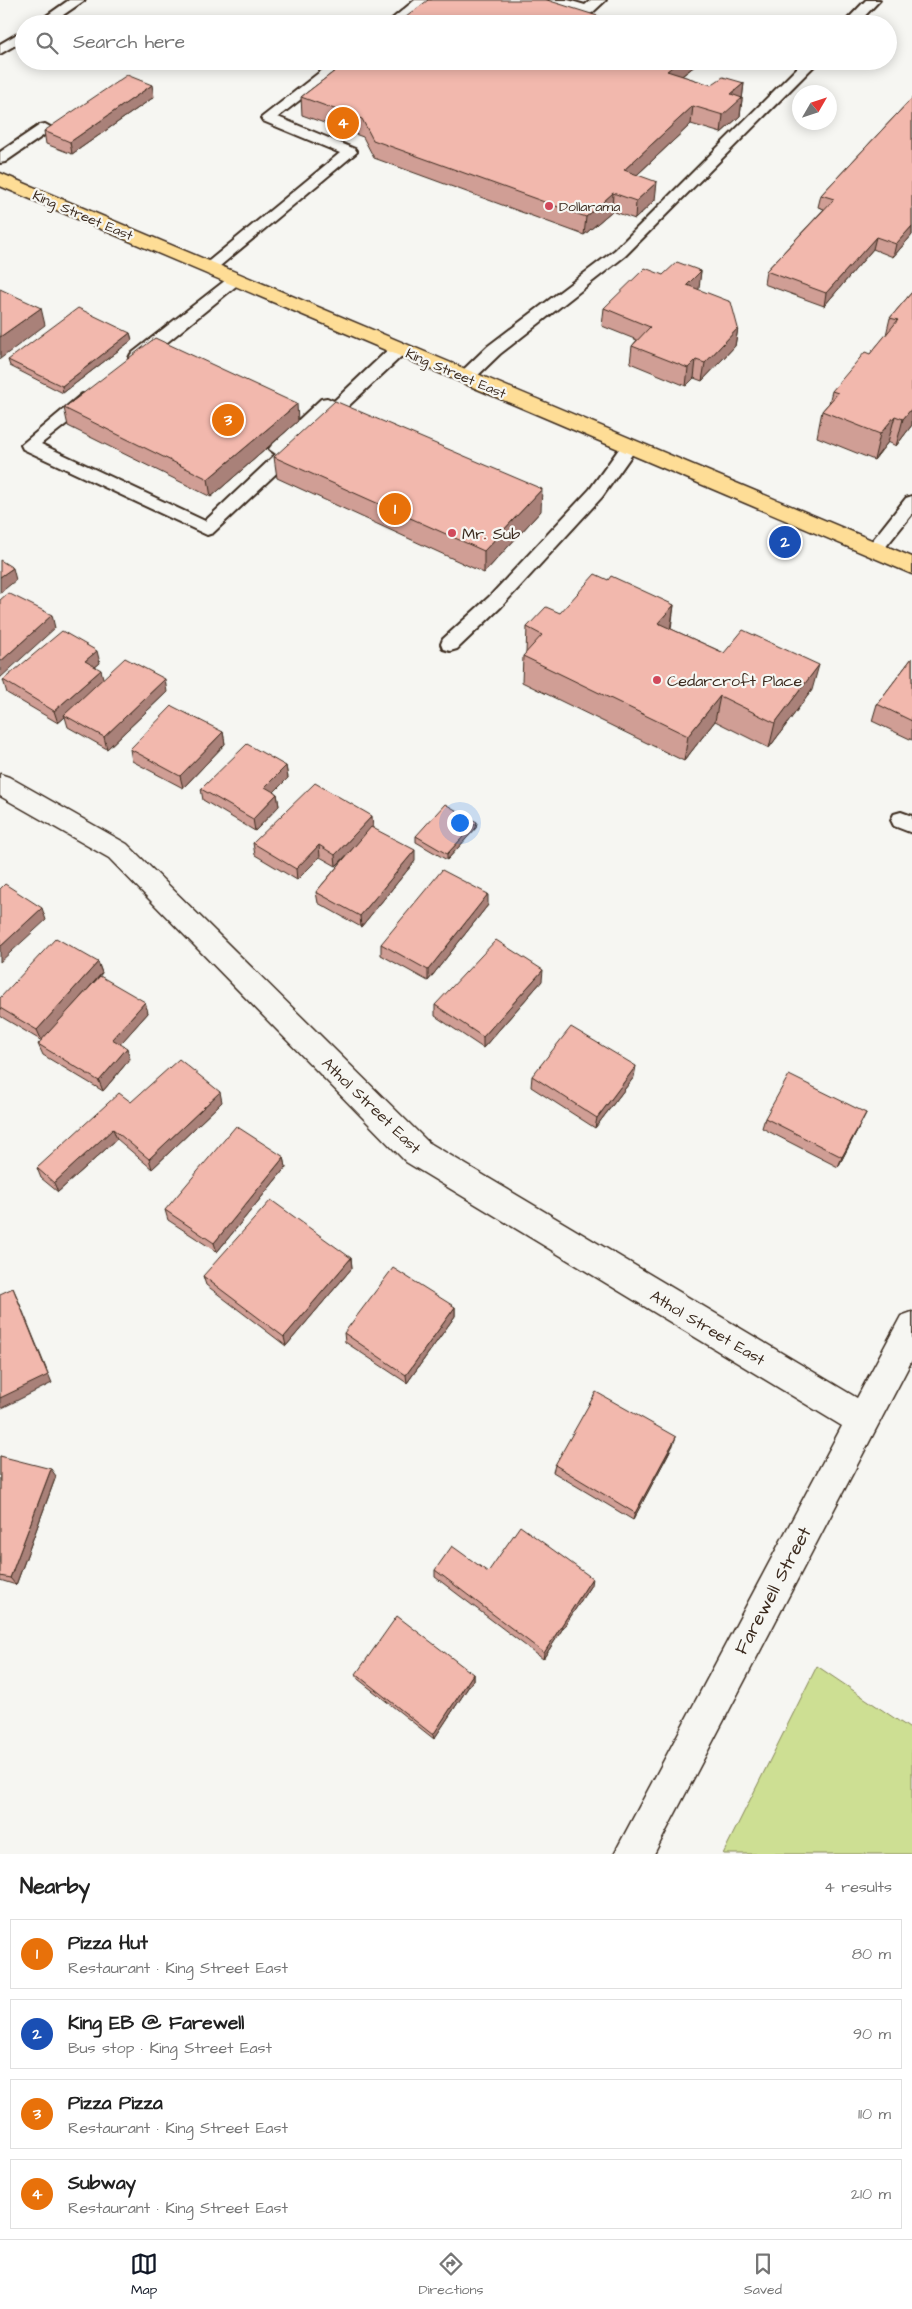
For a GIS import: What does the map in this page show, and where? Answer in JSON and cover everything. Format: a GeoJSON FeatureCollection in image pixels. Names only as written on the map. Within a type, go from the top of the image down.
{"type":"FeatureCollection","features":[{"type":"Feature","properties":{"kind":"main road","name":"King Street East"},"geometry":{"type":"LineString","coordinates":[[0,179],[912,566]]}},
{"type":"Feature","properties":{"kind":"street","name":"Athol Street East"},"geometry":{"type":"LineString","coordinates":[[0,784],[118,851],[417,1152],[862,1419]]}},
{"type":"Feature","properties":{"kind":"street","name":"Farewell Street"},"geometry":{"type":"LineString","coordinates":[[633,1854],[912,1327]]}},
{"type":"Feature","properties":{"kind":"lane"},"geometry":{"type":"LineString","coordinates":[[55,15],[78,0]]}},
{"type":"Feature","properties":{"kind":"lane"},"geometry":{"type":"LineString","coordinates":[[404,15],[423,0]]}},
{"type":"Feature","properties":{"kind":"lane"},"geometry":{"type":"LineString","coordinates":[[554,0],[587,10],[599,0]]}},
{"type":"Feature","properties":{"kind":"lane"},"geometry":{"type":"LineString","coordinates":[[858,15],[873,0]]}},
{"type":"Feature","properties":{"kind":"lane"},"geometry":{"type":"LineString","coordinates":[[0,35],[15,37]]}},
{"type":"Feature","properties":{"kind":"lane"},"geometry":{"type":"LineString","coordinates":[[0,50],[15,40]]}},
{"type":"Feature","properties":{"kind":"lane"},"geometry":{"type":"LineString","coordinates":[[209,268],[350,152],[268,118],[331,70]]}},
{"type":"Feature","properties":{"kind":"lane"},"geometry":{"type":"LineString","coordinates":[[466,377],[494,350],[620,253],[803,70]]}},
{"type":"Feature","properties":{"kind":"lane"},"geometry":{"type":"LineString","coordinates":[[0,159],[45,128]]}},
{"type":"Feature","properties":{"kind":"lane"},"geometry":{"type":"LineString","coordinates":[[122,371],[236,279]]}},
{"type":"Feature","properties":{"kind":"lane"},"geometry":{"type":"LineString","coordinates":[[98,390],[30,445],[207,529],[395,347]]}},
{"type":"Feature","properties":{"kind":"lane"},"geometry":{"type":"LineString","coordinates":[[450,644],[495,602],[596,493],[630,446]]}},
{"type":"Feature","properties":{"kind":"lane"},"geometry":{"type":"LineString","coordinates":[[874,550],[912,502]]}},
{"type":"Feature","properties":{"kind":"green space"},"geometry":{"type":"Polygon","coordinates":[[[817,1666],[912,1730],[912,1854],[723,1854],[817,1666]]]}},
{"type":"Feature","properties":{"kind":"building"},"geometry":{"type":"Polygon","coordinates":[[[428,0],[547,0],[594,15],[409,15],[428,0]]]}},
{"type":"Feature","properties":{"kind":"building"},"geometry":{"type":"Polygon","coordinates":[[[336,70],[668,70],[667,71],[711,85],[723,77],[744,83],[731,94],[742,98],[723,115],[693,106],[624,170],[657,182],[636,201],[613,193],[586,217],[373,140],[362,119],[301,97],[336,70]]]}},
{"type":"Feature","properties":{"kind":"building"},"geometry":{"type":"Polygon","coordinates":[[[127,75],[152,85],[70,142],[44,131],[127,75]]]}},
{"type":"Feature","properties":{"kind":"building"},"geometry":{"type":"Polygon","coordinates":[[[912,98],[912,226],[896,244],[876,237],[826,293],[766,271],[834,199],[821,195],[912,98]]]}},
{"type":"Feature","properties":{"kind":"building"},"geometry":{"type":"Polygon","coordinates":[[[677,262],[701,271],[687,285],[731,302],[738,328],[705,363],[696,360],[688,368],[632,346],[650,327],[604,308],[645,268],[663,275],[677,262]]]}},
{"type":"Feature","properties":{"kind":"building"},"geometry":{"type":"Polygon","coordinates":[[[0,289],[41,308],[0,337],[0,289]]]}},
{"type":"Feature","properties":{"kind":"building"},"geometry":{"type":"Polygon","coordinates":[[[912,292],[912,408],[903,419],[895,416],[880,434],[822,411],[838,393],[832,391],[865,352],[870,354],[898,320],[890,318],[912,292]]]}},
{"type":"Feature","properties":{"kind":"building"},"geometry":{"type":"Polygon","coordinates":[[[78,308],[130,333],[62,386],[8,360],[78,308]]]}},
{"type":"Feature","properties":{"kind":"building"},"geometry":{"type":"Polygon","coordinates":[[[155,338],[297,404],[208,479],[64,408],[155,338]]]}},
{"type":"Feature","properties":{"kind":"building"},"geometry":{"type":"Polygon","coordinates":[[[335,401],[542,489],[484,551],[274,457],[335,401]]]}},
{"type":"Feature","properties":{"kind":"building"},"geometry":{"type":"Polygon","coordinates":[[[0,560],[13,568],[0,577],[0,560]]]}},
{"type":"Feature","properties":{"kind":"building","name":"Cedarcroft Place"},"geometry":{"type":"Polygon","coordinates":[[[595,574],[608,580],[611,576],[674,605],[658,623],[724,653],[743,630],[819,665],[775,723],[720,696],[688,736],[523,656],[542,635],[527,627],[546,607],[560,613],[595,574]]]}},
{"type":"Feature","properties":{"kind":"building"},"geometry":{"type":"Polygon","coordinates":[[[8,593],[52,615],[0,662],[0,600],[8,593]]]}},
{"type":"Feature","properties":{"kind":"building"},"geometry":{"type":"Polygon","coordinates":[[[62,631],[97,651],[85,661],[101,670],[54,711],[3,680],[62,631]]]}},
{"type":"Feature","properties":{"kind":"building"},"geometry":{"type":"Polygon","coordinates":[[[125,658],[165,679],[104,737],[64,715],[125,658]]]}},
{"type":"Feature","properties":{"kind":"building"},"geometry":{"type":"Polygon","coordinates":[[[912,658],[912,721],[877,704],[912,658]]]}},
{"type":"Feature","properties":{"kind":"building"},"geometry":{"type":"Polygon","coordinates":[[[172,706],[223,732],[180,776],[130,749],[172,706]]]}},
{"type":"Feature","properties":{"kind":"building"},"geometry":{"type":"Polygon","coordinates":[[[247,744],[286,766],[265,787],[277,794],[253,819],[201,789],[247,744]]]}},
{"type":"Feature","properties":{"kind":"building"},"geometry":{"type":"Polygon","coordinates":[[[315,783],[372,816],[335,855],[319,845],[296,869],[253,843],[315,783]]]}},
{"type":"Feature","properties":{"kind":"building"},"geometry":{"type":"Polygon","coordinates":[[[445,804],[477,822],[447,854],[416,836],[445,804]]]}},
{"type":"Feature","properties":{"kind":"building"},"geometry":{"type":"Polygon","coordinates":[[[371,827],[415,850],[360,916],[316,892],[371,827]]]}},
{"type":"Feature","properties":{"kind":"building"},"geometry":{"type":"Polygon","coordinates":[[[442,870],[488,894],[428,970],[381,944],[442,870]]]}},
{"type":"Feature","properties":{"kind":"building"},"geometry":{"type":"Polygon","coordinates":[[[5,884],[42,908],[0,947],[0,889],[5,884]]]}},
{"type":"Feature","properties":{"kind":"building"},"geometry":{"type":"Polygon","coordinates":[[[56,938],[98,962],[37,1030],[0,1008],[0,998],[56,938]]]}},
{"type":"Feature","properties":{"kind":"building"},"geometry":{"type":"Polygon","coordinates":[[[496,940],[543,970],[483,1037],[435,1005],[496,940]]]}},
{"type":"Feature","properties":{"kind":"building"},"geometry":{"type":"Polygon","coordinates":[[[100,976],[145,1002],[112,1039],[127,1048],[99,1081],[38,1044],[100,976]]]}},
{"type":"Feature","properties":{"kind":"building"},"geometry":{"type":"Polygon","coordinates":[[[571,1027],[636,1066],[597,1118],[532,1076],[571,1027]]]}},
{"type":"Feature","properties":{"kind":"building"},"geometry":{"type":"Polygon","coordinates":[[[179,1059],[220,1092],[149,1159],[113,1129],[54,1183],[37,1168],[119,1093],[131,1102],[179,1059]]]}},
{"type":"Feature","properties":{"kind":"building"},"geometry":{"type":"Polygon","coordinates":[[[789,1075],[866,1113],[842,1157],[765,1118],[789,1075]]]}},
{"type":"Feature","properties":{"kind":"building"},"geometry":{"type":"Polygon","coordinates":[[[236,1126],[284,1157],[214,1243],[165,1210],[236,1126]]]}},
{"type":"Feature","properties":{"kind":"building"},"geometry":{"type":"Polygon","coordinates":[[[271,1200],[351,1258],[284,1337],[203,1276],[271,1200]]]}},
{"type":"Feature","properties":{"kind":"building"},"geometry":{"type":"Polygon","coordinates":[[[393,1268],[455,1307],[406,1375],[344,1333],[393,1268]]]}},
{"type":"Feature","properties":{"kind":"building"},"geometry":{"type":"Polygon","coordinates":[[[13,1288],[48,1375],[0,1398],[0,1294],[13,1288]]]}},
{"type":"Feature","properties":{"kind":"building"},"geometry":{"type":"Polygon","coordinates":[[[596,1392],[676,1437],[635,1513],[555,1465],[596,1392]]]}},
{"type":"Feature","properties":{"kind":"building"},"geometry":{"type":"Polygon","coordinates":[[[0,1456],[51,1469],[10,1578],[0,1576],[0,1456]]]}},
{"type":"Feature","properties":{"kind":"building"},"geometry":{"type":"Polygon","coordinates":[[[520,1526],[592,1578],[544,1653],[435,1570],[452,1546],[488,1572],[520,1526]]]}},
{"type":"Feature","properties":{"kind":"building"},"geometry":{"type":"Polygon","coordinates":[[[397,1616],[473,1674],[433,1735],[356,1674],[397,1616]]]}},
{"type":"Feature","properties":{"kind":"place","name":"Subway"},"geometry":{"type":"Point","coordinates":[343,123]}},
{"type":"Feature","properties":{"kind":"place","name":"Dollarama"},"geometry":{"type":"Point","coordinates":[549,206]}},
{"type":"Feature","properties":{"kind":"place","name":"Pizza Pizza"},"geometry":{"type":"Point","coordinates":[228,420]}},
{"type":"Feature","properties":{"kind":"place","name":"Pizza Hut"},"geometry":{"type":"Point","coordinates":[395,509]}},
{"type":"Feature","properties":{"kind":"place","name":"Mr. Sub"},"geometry":{"type":"Point","coordinates":[452,533]}},
{"type":"Feature","properties":{"kind":"place","name":"King EB @ Farewell"},"geometry":{"type":"Point","coordinates":[785,542]}},
{"type":"Feature","properties":{"kind":"place","name":"Cedarcroft Place"},"geometry":{"type":"Point","coordinates":[657,680]}}]}
